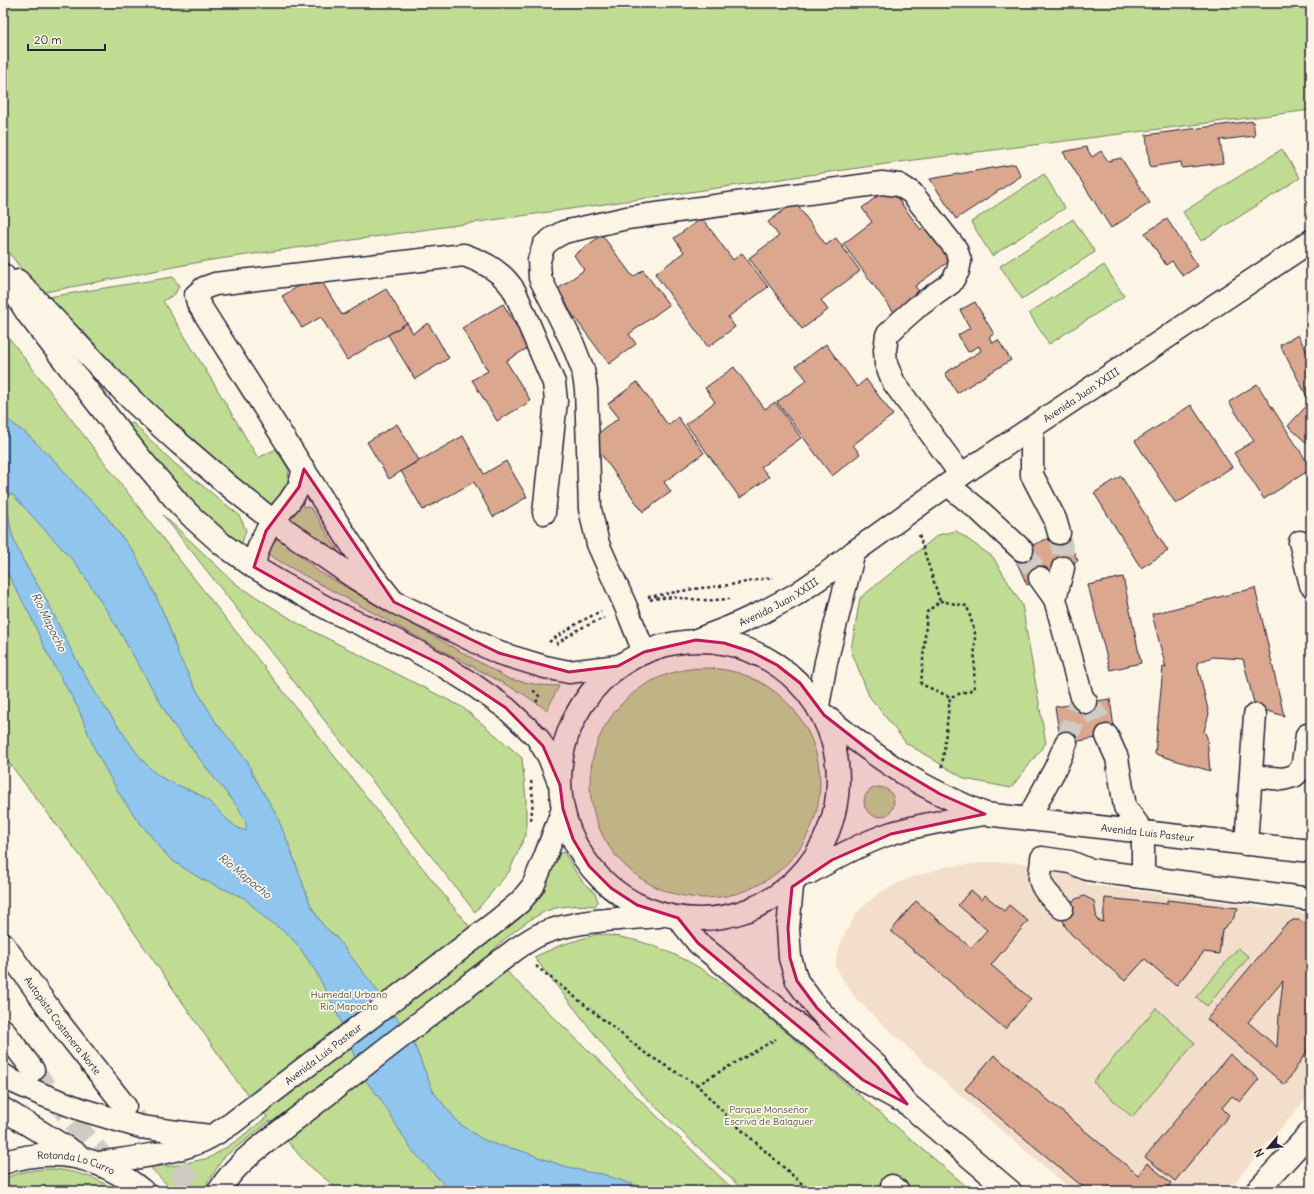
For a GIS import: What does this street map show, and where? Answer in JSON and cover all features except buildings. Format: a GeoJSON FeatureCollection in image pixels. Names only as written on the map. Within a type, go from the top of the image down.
{"type":"FeatureCollection","features":[{"type":"Feature","properties":{"kind":"main road"},"geometry":{"type":"LineString","coordinates":[[644,652],[598,544],[590,510],[586,390],[583,370],[572,342],[540,278],[539,260],[544,245],[564,232],[627,218],[882,183],[899,185],[912,193],[956,250],[960,261],[958,272],[951,283],[918,307],[887,335],[885,350],[886,364],[894,383],[954,480],[980,511],[1022,550]]}},
{"type":"Feature","properties":{"kind":"main road","name":"Avenida Juan XXIII"},"geometry":{"type":"LineString","coordinates":[[696,640],[757,615],[795,595],[954,480],[1311,241]]}},
{"type":"Feature","properties":{"kind":"main road"},"geometry":{"type":"LineString","coordinates":[[394,602],[370,572],[198,303],[196,295],[204,288],[215,284],[464,255],[482,262],[503,275],[515,292],[554,383],[556,401],[544,513]]}},
{"type":"Feature","properties":{"kind":"main road"},"geometry":{"type":"LineString","coordinates":[[3,266],[135,403],[229,486],[273,521],[355,578],[394,602],[499,653],[545,667],[568,672],[618,666]]}},
{"type":"Feature","properties":{"kind":"main road"},"geometry":{"type":"LineString","coordinates":[[3,276],[28,314],[141,459],[180,505],[209,533],[254,567],[317,603],[428,657],[457,674],[506,708],[526,725],[537,737],[549,757],[560,785]]}},
{"type":"Feature","properties":{"kind":"main road"},"geometry":{"type":"LineString","coordinates":[[1032,428],[1032,475],[1055,519],[1058,533]]}},
{"type":"Feature","properties":{"kind":"main road"},"geometry":{"type":"LineString","coordinates":[[254,567],[255,554],[260,542],[273,521],[299,487],[304,469]]}},
{"type":"Feature","properties":{"kind":"main road"},"geometry":{"type":"LineString","coordinates":[[1300,542],[1311,585]]}},
{"type":"Feature","properties":{"kind":"main road"},"geometry":{"type":"LineString","coordinates":[[821,710],[837,618],[854,552]]}},
{"type":"Feature","properties":{"kind":"main road"},"geometry":{"type":"LineString","coordinates":[[1055,599],[1063,568]]}},
{"type":"Feature","properties":{"kind":"main road"},"geometry":{"type":"LineString","coordinates":[[1040,578],[1055,599],[1083,701]]}},
{"type":"Feature","properties":{"kind":"main road"},"geometry":{"type":"LineString","coordinates":[[907,1104],[863,1080],[698,943],[672,917],[637,905],[611,888],[589,866],[573,839],[563,809],[560,785],[562,758],[569,731],[581,706],[597,685],[618,666],[644,652],[669,644],[696,640],[724,643],[752,652],[777,665],[800,684],[821,710],[833,742],[837,770],[837,798],[831,826],[820,852],[798,881],[788,928],[790,958],[797,981],[817,1008],[848,1040],[877,1066],[907,1104],[1010,1191]]}},
{"type":"Feature","properties":{"kind":"main road","name":"Avenida Luis Pasteur"},"geometry":{"type":"LineString","coordinates":[[821,710],[851,737],[879,758],[940,794],[985,814]]}},
{"type":"Feature","properties":{"kind":"main road"},"geometry":{"type":"LineString","coordinates":[[1246,844],[1255,715]]}},
{"type":"Feature","properties":{"kind":"main road"},"geometry":{"type":"LineString","coordinates":[[1251,776],[1283,779],[1294,776],[1302,769],[1307,735]]}},
{"type":"Feature","properties":{"kind":"main road"},"geometry":{"type":"LineString","coordinates":[[1107,736],[1117,758],[1125,807],[1143,832],[1143,877]]}},
{"type":"Feature","properties":{"kind":"main road"},"geometry":{"type":"LineString","coordinates":[[1028,819],[1066,743]]}},
{"type":"Feature","properties":{"kind":"main road","name":"Avenida Luis Pasteur"},"geometry":{"type":"LineString","coordinates":[[91,1161],[141,1157],[176,1150],[213,1136],[231,1124],[520,902],[533,886],[563,809]]}},
{"type":"Feature","properties":{"kind":"main road","name":"Avenida Luis Pasteur"},"geometry":{"type":"LineString","coordinates":[[672,917],[700,919],[714,918],[743,912],[760,906],[832,860],[861,845],[890,834],[921,825],[985,814],[1311,851]]}},
{"type":"Feature","properties":{"kind":"main road"},"geometry":{"type":"LineString","coordinates":[[1062,908],[1050,896],[1042,884],[1040,878],[1042,858],[1070,862],[1087,869],[1311,899]]}},
{"type":"Feature","properties":{"kind":"main road"},"geometry":{"type":"LineString","coordinates":[[219,1191],[230,1175],[256,1150],[410,1030],[514,951],[535,937],[569,926],[608,920],[672,917]]}},
{"type":"Feature","properties":{"kind":"main road","name":"Autopista Costanera Norte"},"geometry":{"type":"LineString","coordinates":[[3,944],[61,1025],[125,1106]]}},
{"type":"Feature","properties":{"kind":"main road"},"geometry":{"type":"LineString","coordinates":[[3,1030],[33,1070]]}},
{"type":"Feature","properties":{"kind":"main road"},"geometry":{"type":"LineString","coordinates":[[3,1075],[12,1081],[43,1095],[142,1127],[213,1136]]}},
{"type":"Feature","properties":{"kind":"main road"},"geometry":{"type":"LineString","coordinates":[[3,1109],[91,1161]]}},
{"type":"Feature","properties":{"kind":"main road"},"geometry":{"type":"LineString","coordinates":[[1257,1191],[1311,1132]]}},
{"type":"Feature","properties":{"kind":"main road","name":"Rotonda Lo Curro"},"geometry":{"type":"LineString","coordinates":[[3,1162],[43,1154],[66,1155],[91,1161],[119,1173],[143,1191]]}},
{"type":"Feature","properties":{"kind":"path"},"geometry":{"type":"LineString","coordinates":[[911,510],[940,601]]}},
{"type":"Feature","properties":{"kind":"path"},"geometry":{"type":"LineString","coordinates":[[545,645],[552,647],[579,629],[626,607],[658,598],[688,598],[707,600],[737,598]]}},
{"type":"Feature","properties":{"kind":"path"},"geometry":{"type":"LineString","coordinates":[[940,601],[967,606],[975,633],[974,689],[950,696],[921,684],[927,612],[940,601]]}},
{"type":"Feature","properties":{"kind":"path"},"geometry":{"type":"LineString","coordinates":[[940,794],[950,696]]}},
{"type":"Feature","properties":{"kind":"path"},"geometry":{"type":"LineString","coordinates":[[530,779],[533,800],[531,824]]}},
{"type":"Feature","properties":{"kind":"path"},"geometry":{"type":"LineString","coordinates":[[514,951],[645,1053],[697,1085],[734,1123],[810,1191]]}},
{"type":"Feature","properties":{"kind":"path"},"geometry":{"type":"LineString","coordinates":[[697,1085],[799,1026]]}},
{"type":"Feature","properties":{"kind":"highlighted area"},"geometry":{"type":"Polygon","coordinates":[[[304,469],[394,602],[453,632],[499,653],[569,672],[618,666],[644,652],[696,640],[724,643],[752,652],[777,665],[800,683],[824,715],[879,758],[940,794],[985,814],[891,834],[832,860],[792,887],[788,928],[790,958],[797,981],[817,1008],[877,1066],[907,1104],[863,1080],[698,943],[678,918],[637,905],[611,888],[589,866],[573,839],[563,809],[560,785],[543,746],[506,708],[440,664],[334,612],[254,567],[266,531],[299,487],[304,469]]]}},
{"type":"Feature","properties":{"kind":"shaded area"},"geometry":{"type":"Polygon","coordinates":[[[990,862],[1024,863],[1054,868],[1090,885],[1299,912],[1311,915],[1311,1093],[1227,1191],[1073,1191],[945,1082],[858,1001],[835,966],[837,953],[844,935],[859,910],[879,893],[904,880],[945,867],[990,862]]]}},
{"type":"Feature","properties":{"kind":"green space"},"geometry":{"type":"Polygon","coordinates":[[[3,3],[1311,3],[1311,110],[914,160],[205,261],[40,293],[3,245],[3,3]]]}},
{"type":"Feature","properties":{"kind":"green space"},"geometry":{"type":"Polygon","coordinates":[[[1282,149],[1300,178],[1201,241],[1183,212],[1282,149]]]}},
{"type":"Feature","properties":{"kind":"green space"},"geometry":{"type":"Polygon","coordinates":[[[1044,174],[1065,208],[992,256],[971,222],[1044,174]]]}},
{"type":"Feature","properties":{"kind":"green space"},"geometry":{"type":"Polygon","coordinates":[[[1073,219],[1095,252],[1022,299],[1000,266],[1073,219]]]}},
{"type":"Feature","properties":{"kind":"green space"},"geometry":{"type":"Polygon","coordinates":[[[1104,265],[1124,296],[1049,344],[1029,313],[1104,265]]]}},
{"type":"Feature","properties":{"kind":"green space"},"geometry":{"type":"Polygon","coordinates":[[[173,277],[179,286],[175,294],[163,301],[258,458],[276,449],[289,470],[287,487],[268,508],[102,361],[101,350],[80,328],[73,334],[42,298],[173,277]]]}},
{"type":"Feature","properties":{"kind":"green space","name":"Humedal Urbano Río Mapocho"},"geometry":{"type":"Polygon","coordinates":[[[3,330],[174,553],[485,945],[520,918],[537,901],[560,853],[564,852],[583,882],[594,893],[598,902],[595,906],[566,906],[542,913],[518,928],[491,952],[513,978],[735,1191],[340,1191],[306,1163],[270,1121],[224,1157],[202,1191],[173,1191],[149,1166],[172,1166],[209,1158],[236,1141],[267,1117],[239,1084],[88,866],[3,755],[3,330]]]}},
{"type":"Feature","properties":{"kind":"green space"},"geometry":{"type":"Polygon","coordinates":[[[133,423],[174,463],[239,515],[246,530],[242,543],[237,544],[187,499],[128,424],[133,423]]]}},
{"type":"Feature","properties":{"kind":"green space"},"geometry":{"type":"Polygon","coordinates":[[[300,505],[311,508],[348,566],[285,522],[300,505]]]}},
{"type":"Feature","properties":{"kind":"green space"},"geometry":{"type":"Polygon","coordinates":[[[163,515],[236,584],[299,624],[462,707],[522,758],[526,800],[526,834],[509,872],[475,912],[163,515]]]}},
{"type":"Feature","properties":{"kind":"green space"},"geometry":{"type":"Polygon","coordinates":[[[956,531],[993,557],[1022,605],[1046,743],[1011,788],[965,779],[906,743],[869,696],[851,650],[860,598],[938,535],[956,531]]]}},
{"type":"Feature","properties":{"kind":"green space"},"geometry":{"type":"Polygon","coordinates":[[[277,536],[318,571],[509,679],[539,685],[559,686],[547,710],[525,695],[267,554],[277,536]]]}},
{"type":"Feature","properties":{"kind":"green space"},"geometry":{"type":"Polygon","coordinates":[[[694,668],[716,668],[749,676],[769,687],[787,701],[801,719],[812,739],[820,772],[818,805],[812,827],[801,847],[787,865],[769,879],[749,890],[716,898],[694,898],[661,890],[641,879],[623,865],[609,847],[598,827],[590,794],[590,772],[598,739],[609,719],[623,701],[641,687],[661,676],[694,668]]]}},
{"type":"Feature","properties":{"kind":"green space"},"geometry":{"type":"Polygon","coordinates":[[[879,787],[885,788],[893,796],[893,808],[885,816],[879,817],[873,816],[865,808],[864,802],[865,796],[873,788],[879,787]]]}},
{"type":"Feature","properties":{"kind":"green space","name":"Parque Monseñor Escrivá de Balaguer"},"geometry":{"type":"Polygon","coordinates":[[[598,934],[625,938],[651,945],[676,955],[723,983],[768,1017],[972,1191],[744,1191],[640,1092],[534,957],[561,945],[598,934]]]}},
{"type":"Feature","properties":{"kind":"green space"},"geometry":{"type":"Polygon","coordinates":[[[1238,948],[1249,957],[1207,1006],[1196,997],[1238,948]]]}},
{"type":"Feature","properties":{"kind":"green space"},"geometry":{"type":"Polygon","coordinates":[[[1156,1008],[1195,1043],[1132,1117],[1093,1082],[1156,1008]]]}},
{"type":"Feature","properties":{"kind":"green space"},"geometry":{"type":"Polygon","coordinates":[[[52,1169],[69,1171],[94,1178],[116,1191],[3,1191],[3,1179],[27,1171],[52,1169]]]}},
{"type":"Feature","properties":{"kind":"water","name":"Río Mapocho"},"geometry":{"type":"Polygon","coordinates":[[[3,416],[28,435],[56,462],[78,488],[103,512],[135,554],[156,596],[179,656],[194,686],[217,724],[248,762],[252,773],[276,814],[311,906],[323,925],[336,937],[380,994],[412,1039],[433,1091],[448,1110],[460,1124],[482,1139],[497,1145],[519,1150],[561,1165],[587,1172],[602,1174],[653,1191],[450,1191],[411,1149],[381,1100],[366,1081],[330,999],[316,972],[300,948],[288,934],[266,919],[244,898],[201,879],[170,859],[136,818],[120,795],[95,750],[78,708],[46,651],[30,615],[3,565],[3,416]],[[12,494],[7,495],[8,511],[13,537],[19,553],[46,599],[82,670],[100,700],[133,748],[149,767],[159,776],[200,795],[211,803],[235,826],[246,831],[246,822],[238,807],[172,723],[114,622],[77,565],[12,494]]]}},
{"type":"Feature","properties":{"kind":"tunnel"},"geometry":{"type":"LineString","coordinates":[[1059,533],[1063,551],[1063,568]]}},
{"type":"Feature","properties":{"kind":"tunnel"},"geometry":{"type":"LineString","coordinates":[[1022,550],[1040,578]]}},
{"type":"Feature","properties":{"kind":"tunnel"},"geometry":{"type":"LineString","coordinates":[[1086,702],[1098,718],[1107,736]]}},
{"type":"Feature","properties":{"kind":"tunnel"},"geometry":{"type":"LineString","coordinates":[[1066,743],[1080,703]]}},
{"type":"Feature","properties":{"kind":"tunnel"},"geometry":{"type":"LineString","coordinates":[[33,1070],[81,1132],[118,1175]]}},
{"type":"Feature","properties":{"kind":"tunnel"},"geometry":{"type":"LineString","coordinates":[[134,1117],[156,1144],[199,1191]]}}]}
